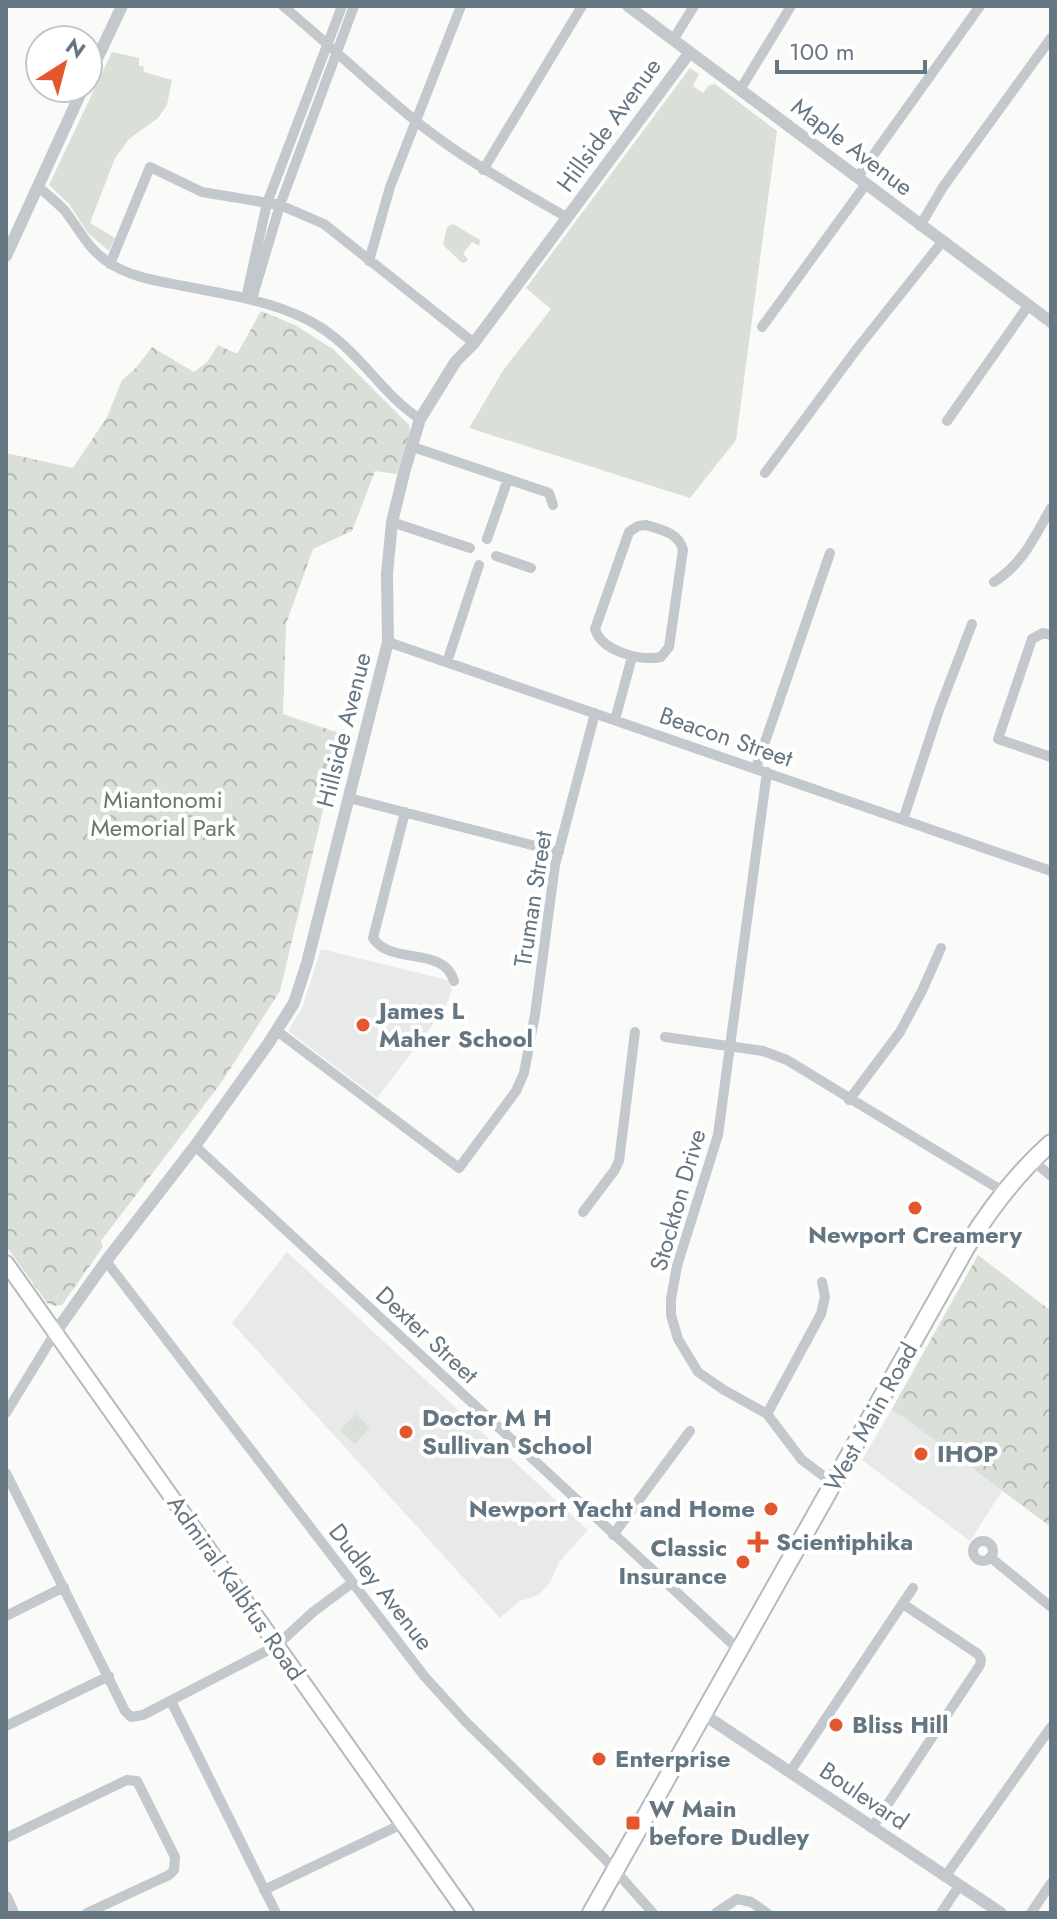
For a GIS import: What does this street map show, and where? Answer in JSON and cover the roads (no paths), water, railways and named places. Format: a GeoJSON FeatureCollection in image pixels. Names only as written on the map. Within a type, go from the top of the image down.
{"type":"FeatureCollection","features":[{"type":"Feature","properties":{"kind":"main road","name":"West Main Road"},"geometry":{"type":"LineString","coordinates":[[591,1913],[967,1246],[1004,1192],[1051,1143]]}},
{"type":"Feature","properties":{"kind":"main road","name":"Admiral Kalbfus Road"},"geometry":{"type":"LineString","coordinates":[[6,1263],[466,1913]]}},
{"type":"Feature","properties":{"kind":"street"},"geometry":{"type":"LineString","coordinates":[[104,44],[122,6]]}},
{"type":"Feature","properties":{"kind":"street"},"geometry":{"type":"LineString","coordinates":[[283,6],[416,121],[483,170],[568,218]]}},
{"type":"Feature","properties":{"kind":"street"},"geometry":{"type":"LineString","coordinates":[[249,298],[332,47],[342,6]]}},
{"type":"Feature","properties":{"kind":"street"},"geometry":{"type":"LineString","coordinates":[[249,298],[267,203],[332,47],[354,6]]}},
{"type":"Feature","properties":{"kind":"street"},"geometry":{"type":"LineString","coordinates":[[369,261],[390,187],[461,6]]}},
{"type":"Feature","properties":{"kind":"street"},"geometry":{"type":"LineString","coordinates":[[483,170],[582,6]]}},
{"type":"Feature","properties":{"kind":"street","name":"Maple Avenue"},"geometry":{"type":"LineString","coordinates":[[628,6],[1051,322]]}},
{"type":"Feature","properties":{"kind":"street"},"geometry":{"type":"LineString","coordinates":[[673,40],[694,6]]}},
{"type":"Feature","properties":{"kind":"street"},"geometry":{"type":"LineString","coordinates":[[740,90],[791,6]]}},
{"type":"Feature","properties":{"kind":"street"},"geometry":{"type":"LineString","coordinates":[[762,327],[980,6]]}},
{"type":"Feature","properties":{"kind":"street"},"geometry":{"type":"LineString","coordinates":[[920,226],[943,187],[1051,38]]}},
{"type":"Feature","properties":{"kind":"street","name":"Hillside Avenue"},"geometry":{"type":"LineString","coordinates":[[6,1413],[55,1333],[195,1146],[294,1003],[307,963],[388,642],[387,574],[392,522],[420,419],[456,361],[474,343],[690,52]]}},
{"type":"Feature","properties":{"kind":"street"},"geometry":{"type":"LineString","coordinates":[[6,256],[76,104]]}},
{"type":"Feature","properties":{"kind":"street"},"geometry":{"type":"LineString","coordinates":[[110,264],[150,167],[202,192],[280,205],[324,224],[474,343]]}},
{"type":"Feature","properties":{"kind":"street"},"geometry":{"type":"LineString","coordinates":[[38,186],[64,211],[91,248],[110,264],[142,278],[275,305],[323,328],[356,354],[389,392],[420,419]]}},
{"type":"Feature","properties":{"kind":"street"},"geometry":{"type":"LineString","coordinates":[[765,473],[856,350],[942,242]]}},
{"type":"Feature","properties":{"kind":"street"},"geometry":{"type":"LineString","coordinates":[[947,421],[1028,306]]}},
{"type":"Feature","properties":{"kind":"street"},"geometry":{"type":"LineString","coordinates":[[413,447],[549,493],[553,505]]}},
{"type":"Feature","properties":{"kind":"street"},"geometry":{"type":"LineString","coordinates":[[487,539],[508,479]]}},
{"type":"Feature","properties":{"kind":"street"},"geometry":{"type":"LineString","coordinates":[[994,582],[1021,559],[1051,508]]}},
{"type":"Feature","properties":{"kind":"street"},"geometry":{"type":"LineString","coordinates":[[392,522],[470,548]]}},
{"type":"Feature","properties":{"kind":"street"},"geometry":{"type":"LineString","coordinates":[[646,525],[673,534],[681,542],[683,550],[667,652],[655,658],[632,657],[605,643],[597,636],[595,629],[629,532],[646,525]]}},
{"type":"Feature","properties":{"kind":"street"},"geometry":{"type":"LineString","coordinates":[[487,539],[495,545],[496,556],[489,564],[479,565],[471,558],[470,548],[477,540],[487,539]]}},
{"type":"Feature","properties":{"kind":"street"},"geometry":{"type":"LineString","coordinates":[[756,768],[830,553]]}},
{"type":"Feature","properties":{"kind":"street"},"geometry":{"type":"LineString","coordinates":[[496,556],[531,568]]}},
{"type":"Feature","properties":{"kind":"street"},"geometry":{"type":"LineString","coordinates":[[447,662],[479,565]]}},
{"type":"Feature","properties":{"kind":"street"},"geometry":{"type":"LineString","coordinates":[[903,820],[939,710],[972,624]]}},
{"type":"Feature","properties":{"kind":"street"},"geometry":{"type":"LineString","coordinates":[[1051,635],[1043,633],[1032,639],[998,739],[1051,757]]}},
{"type":"Feature","properties":{"kind":"street","name":"Beacon Street"},"geometry":{"type":"LineString","coordinates":[[388,642],[1051,871]]}},
{"type":"Feature","properties":{"kind":"street"},"geometry":{"type":"LineString","coordinates":[[615,720],[632,657]]}},
{"type":"Feature","properties":{"kind":"street","name":"Truman Street"},"geometry":{"type":"LineString","coordinates":[[277,1031],[459,1168],[516,1091],[524,1073],[534,1026],[559,852],[595,713]]}},
{"type":"Feature","properties":{"kind":"street","name":"Stockton Drive"},"geometry":{"type":"LineString","coordinates":[[767,772],[715,1149],[677,1266],[671,1315],[678,1339],[698,1372],[767,1414],[802,1460],[833,1483]]}},
{"type":"Feature","properties":{"kind":"street"},"geometry":{"type":"LineString","coordinates":[[349,798],[559,852]]}},
{"type":"Feature","properties":{"kind":"street"},"geometry":{"type":"LineString","coordinates":[[405,812],[373,938],[385,948],[441,962],[449,968],[454,981]]}},
{"type":"Feature","properties":{"kind":"street"},"geometry":{"type":"LineString","coordinates":[[849,1100],[900,1032],[941,948]]}},
{"type":"Feature","properties":{"kind":"street"},"geometry":{"type":"LineString","coordinates":[[583,1212],[619,1161],[634,1037]]}},
{"type":"Feature","properties":{"kind":"street"},"geometry":{"type":"LineString","coordinates":[[665,1037],[763,1051],[787,1060],[1004,1192]]}},
{"type":"Feature","properties":{"kind":"street","name":"Dexter Street"},"geometry":{"type":"LineString","coordinates":[[195,1146],[739,1650]]}},
{"type":"Feature","properties":{"kind":"street"},"geometry":{"type":"LineString","coordinates":[[1032,1160],[1051,1176]]}},
{"type":"Feature","properties":{"kind":"street","name":"Dudley Avenue"},"geometry":{"type":"LineString","coordinates":[[106,1261],[425,1677],[616,1871],[653,1913]]}},
{"type":"Feature","properties":{"kind":"street"},"geometry":{"type":"LineString","coordinates":[[767,1414],[821,1314],[825,1297],[822,1282]]}},
{"type":"Feature","properties":{"kind":"street"},"geometry":{"type":"LineString","coordinates":[[613,1535],[690,1431]]}},
{"type":"Feature","properties":{"kind":"street"},"geometry":{"type":"LineString","coordinates":[[6,1473],[125,1711],[131,1717],[143,1715],[276,1646],[313,1612],[352,1583]]}},
{"type":"Feature","properties":{"kind":"street"},"geometry":{"type":"LineString","coordinates":[[990,1557],[1051,1607]]}},
{"type":"Feature","properties":{"kind":"street"},"geometry":{"type":"LineString","coordinates":[[6,1616],[64,1587]]}},
{"type":"Feature","properties":{"kind":"street"},"geometry":{"type":"LineString","coordinates":[[790,1772],[913,1588]]}},
{"type":"Feature","properties":{"kind":"street"},"geometry":{"type":"LineString","coordinates":[[872,1828],[980,1665],[981,1659],[903,1604]]}},
{"type":"Feature","properties":{"kind":"street"},"geometry":{"type":"LineString","coordinates":[[6,1726],[109,1676]]}},
{"type":"Feature","properties":{"kind":"street"},"geometry":{"type":"LineString","coordinates":[[171,1701],[276,1913]]}},
{"type":"Feature","properties":{"kind":"street","name":"Boulevard"},"geometry":{"type":"LineString","coordinates":[[703,1714],[1001,1913]]}},
{"type":"Feature","properties":{"kind":"street"},"geometry":{"type":"LineString","coordinates":[[945,1877],[1051,1727]]}},
{"type":"Feature","properties":{"kind":"street"},"geometry":{"type":"LineString","coordinates":[[6,1838],[127,1780],[135,1779],[142,1787],[176,1864],[169,1875],[87,1913]]}},
{"type":"Feature","properties":{"kind":"street"},"geometry":{"type":"LineString","coordinates":[[264,1890],[402,1824]]}},
{"type":"Feature","properties":{"kind":"street"},"geometry":{"type":"LineString","coordinates":[[1031,1913],[1051,1883]]}},
{"type":"Feature","properties":{"kind":"street"},"geometry":{"type":"LineString","coordinates":[[941,1913],[959,1886]]}},
{"type":"Feature","properties":{"kind":"street"},"geometry":{"type":"LineString","coordinates":[[6,1897],[13,1913]]}},
{"type":"Feature","properties":{"kind":"street"},"geometry":{"type":"LineString","coordinates":[[716,1913],[737,1899],[751,1902],[767,1913]]}},
{"type":"Feature","properties":{"kind":"place","name":"James L Maher School"},"geometry":{"type":"Point","coordinates":[363,1025]}},
{"type":"Feature","properties":{"kind":"place","name":"Newport Creamery"},"geometry":{"type":"Point","coordinates":[915,1208]}},
{"type":"Feature","properties":{"kind":"place","name":"Doctor M H Sullivan School"},"geometry":{"type":"Point","coordinates":[406,1432]}},
{"type":"Feature","properties":{"kind":"place","name":"IHOP"},"geometry":{"type":"Point","coordinates":[921,1454]}},
{"type":"Feature","properties":{"kind":"place","name":"Newport Yacht and Home"},"geometry":{"type":"Point","coordinates":[771,1509]}},
{"type":"Feature","properties":{"kind":"place","name":"Scientiphika"},"geometry":{"type":"Point","coordinates":[758,1542]}},
{"type":"Feature","properties":{"kind":"place","name":"Classic Insurance"},"geometry":{"type":"Point","coordinates":[743,1562]}},
{"type":"Feature","properties":{"kind":"place","name":"Bliss Hill"},"geometry":{"type":"Point","coordinates":[836,1725]}},
{"type":"Feature","properties":{"kind":"place","name":"Enterprise"},"geometry":{"type":"Point","coordinates":[599,1759]}},
{"type":"Feature","properties":{"kind":"place","name":"W Main before Dudley"},"geometry":{"type":"Point","coordinates":[633,1823]}},
{"type":"Feature","properties":{"kind":"park label","name":"Miantonomi Memorial Park"},"geometry":{"type":"Point","coordinates":[163,814]}}]}
